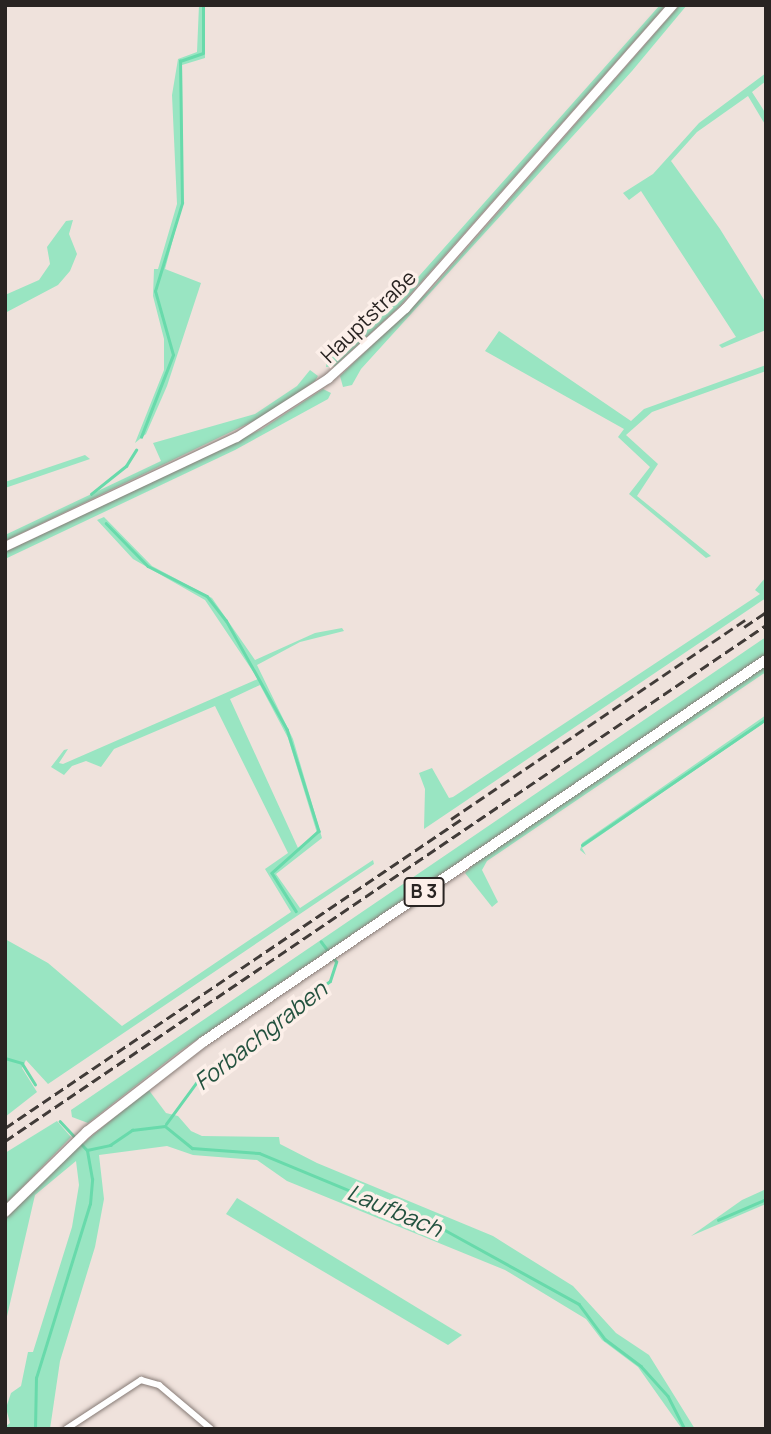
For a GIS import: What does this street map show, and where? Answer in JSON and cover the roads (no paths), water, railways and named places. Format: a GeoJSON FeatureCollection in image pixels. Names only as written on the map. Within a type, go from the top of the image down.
{"type":"FeatureCollection","features":[{"type":"Feature","properties":{"kind":"main road","name":"B 3"},"geometry":{"type":"LineString","coordinates":[[5,1212],[87,1132],[203,1042],[766,660]]}},
{"type":"Feature","properties":{"kind":"street","name":"Hauptstraße"},"geometry":{"type":"LineString","coordinates":[[5,546],[236,437],[328,378],[405,308],[672,5]]}},
{"type":"Feature","properties":{"kind":"street"},"geometry":{"type":"LineString","coordinates":[[66,1429],[141,1380],[159,1385],[211,1429]]}},
{"type":"Feature","properties":{"kind":"waterway","name":"Forbachgraben"},"geometry":{"type":"LineString","coordinates":[[141,437],[173,355],[155,291],[182,203],[180,61],[203,53],[203,5]]}},
{"type":"Feature","properties":{"kind":"waterway","name":"Forbachgraben"},"geometry":{"type":"LineString","coordinates":[[91,494],[126,466],[136,450]]}},
{"type":"Feature","properties":{"kind":"waterway","name":"Forbachgraben"},"geometry":{"type":"LineString","coordinates":[[106,523],[148,566],[207,596],[226,620],[287,729],[319,831],[272,873],[296,911]]}},
{"type":"Feature","properties":{"kind":"waterway"},"geometry":{"type":"LineString","coordinates":[[582,845],[766,719]]}},
{"type":"Feature","properties":{"kind":"waterway","name":"Forbachgraben"},"geometry":{"type":"LineString","coordinates":[[166,1124],[204,1072],[330,981],[336,962],[321,942]]}},
{"type":"Feature","properties":{"kind":"waterway","name":"Laufbach"},"geometry":{"type":"LineString","coordinates":[[5,1058],[22,1063],[35,1084]]}},
{"type":"Feature","properties":{"kind":"waterway","name":"Laufbach"},"geometry":{"type":"LineString","coordinates":[[60,1121],[87,1150]]}},
{"type":"Feature","properties":{"kind":"waterway","name":"Laufbach"},"geometry":{"type":"LineString","coordinates":[[87,1150],[110,1145],[132,1130],[165,1126],[192,1148],[259,1153],[445,1230],[579,1304],[605,1339],[641,1366],[668,1396],[685,1429]]}},
{"type":"Feature","properties":{"kind":"waterway"},"geometry":{"type":"LineString","coordinates":[[35,1429],[36,1378],[90,1204],[92,1179],[87,1150]]}},
{"type":"Feature","properties":{"kind":"waterway"},"geometry":{"type":"LineString","coordinates":[[718,1220],[766,1199]]}},
{"type":"Feature","properties":{"kind":"railway"},"geometry":{"type":"LineString","coordinates":[[744,627],[766,612]]}},
{"type":"Feature","properties":{"kind":"railway"},"geometry":{"type":"LineString","coordinates":[[451,819],[749,617]]}},
{"type":"Feature","properties":{"kind":"railway"},"geometry":{"type":"LineString","coordinates":[[5,1141],[766,625]]}},
{"type":"Feature","properties":{"kind":"railway"},"geometry":{"type":"LineString","coordinates":[[5,1128],[463,818]]}}]}
